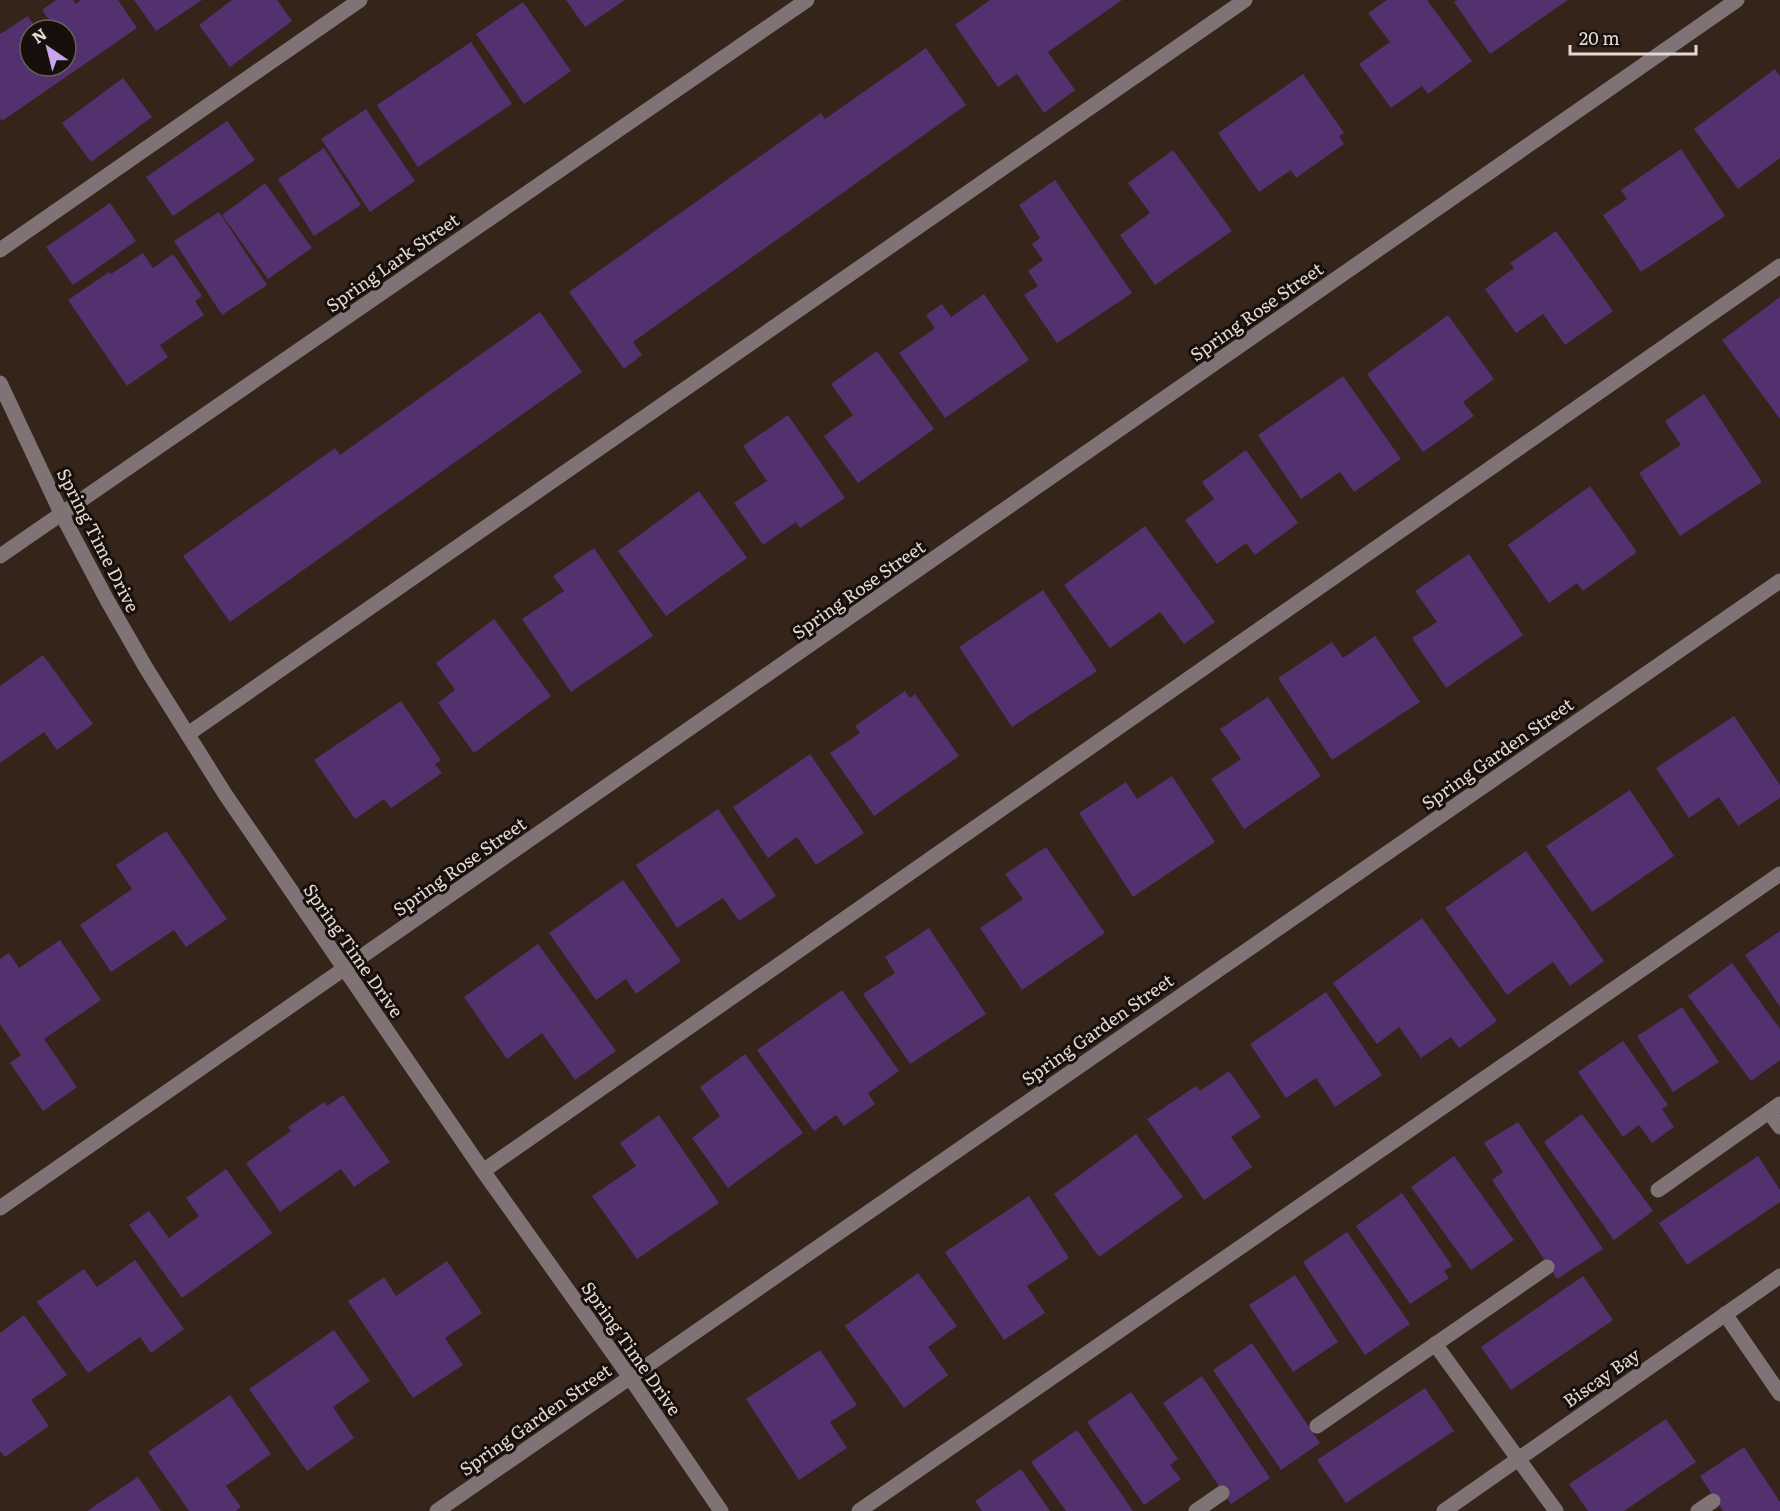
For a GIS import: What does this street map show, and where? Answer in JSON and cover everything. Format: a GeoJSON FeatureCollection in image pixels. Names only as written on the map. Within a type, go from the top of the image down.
{"type":"FeatureCollection","features":[{"type":"Feature","properties":{"kind":"street"},"geometry":{"type":"LineString","coordinates":[[0,250],[360,0]]}},
{"type":"Feature","properties":{"kind":"street","name":"Spring Lark Street"},"geometry":{"type":"LineString","coordinates":[[0,556],[807,0]]}},
{"type":"Feature","properties":{"kind":"street"},"geometry":{"type":"LineString","coordinates":[[188,734],[1245,0]]}},
{"type":"Feature","properties":{"kind":"street","name":"Spring Rose Street"},"geometry":{"type":"LineString","coordinates":[[0,1208],[1737,0]]}},
{"type":"Feature","properties":{"kind":"street"},"geometry":{"type":"LineString","coordinates":[[483,1171],[1780,266]]}},
{"type":"Feature","properties":{"kind":"street","name":"Spring Time Drive"},"geometry":{"type":"LineString","coordinates":[[0,383],[61,513],[107,600],[146,668],[225,794],[483,1171],[629,1376],[721,1511]]}},
{"type":"Feature","properties":{"kind":"street","name":"Spring Garden Street"},"geometry":{"type":"LineString","coordinates":[[437,1511],[1780,581]]}},
{"type":"Feature","properties":{"kind":"street"},"geometry":{"type":"LineString","coordinates":[[859,1511],[1780,874]]}},
{"type":"Feature","properties":{"kind":"street"},"geometry":{"type":"LineString","coordinates":[[1658,1190],[1775,1108],[1780,1127]]}},
{"type":"Feature","properties":{"kind":"street"},"geometry":{"type":"LineString","coordinates":[[1317,1426],[1547,1267]]}},
{"type":"Feature","properties":{"kind":"street","name":"Biscay Bay"},"geometry":{"type":"LineString","coordinates":[[1444,1511],[1780,1276]]}},
{"type":"Feature","properties":{"kind":"street"},"geometry":{"type":"LineString","coordinates":[[1725,1314],[1780,1394]]}},
{"type":"Feature","properties":{"kind":"street"},"geometry":{"type":"LineString","coordinates":[[1435,1344],[1556,1511]]}},
{"type":"Feature","properties":{"kind":"street"},"geometry":{"type":"LineString","coordinates":[[1196,1511],[1222,1493]]}},
{"type":"Feature","properties":{"kind":"street"},"geometry":{"type":"LineString","coordinates":[[1698,1511],[1713,1501]]}},
{"type":"Feature","properties":{"kind":"building"},"geometry":{"type":"Polygon","coordinates":[[[56,0],[73,0],[76,4],[81,0],[118,0],[137,28],[78,69],[78,18],[48,18],[42,10],[56,0]]]}},
{"type":"Feature","properties":{"kind":"building"},"geometry":{"type":"Polygon","coordinates":[[[134,0],[202,0],[156,31],[134,0]]]}},
{"type":"Feature","properties":{"kind":"building"},"geometry":{"type":"Polygon","coordinates":[[[232,0],[277,0],[292,21],[230,67],[199,25],[232,0]]]}},
{"type":"Feature","properties":{"kind":"building"},"geometry":{"type":"Polygon","coordinates":[[[566,0],[625,0],[585,27],[566,0]]]}},
{"type":"Feature","properties":{"kind":"building"},"geometry":{"type":"Polygon","coordinates":[[[990,0],[1122,0],[1048,52],[1075,90],[1044,113],[1017,74],[998,87],[955,25],[990,0]]]}},
{"type":"Feature","properties":{"kind":"building"},"geometry":{"type":"Polygon","coordinates":[[[1387,0],[1427,0],[1472,61],[1428,94],[1422,86],[1391,108],[1359,64],[1390,42],[1368,13],[1387,0]]]}},
{"type":"Feature","properties":{"kind":"building"},"geometry":{"type":"Polygon","coordinates":[[[1457,0],[1568,0],[1490,54],[1454,2],[1457,0]]]}},
{"type":"Feature","properties":{"kind":"building"},"geometry":{"type":"Polygon","coordinates":[[[523,2],[571,71],[524,104],[476,34],[523,2]]]}},
{"type":"Feature","properties":{"kind":"building"},"geometry":{"type":"Polygon","coordinates":[[[18,22],[18,78],[64,78],[2,121],[0,118],[0,34],[18,22]]]}},
{"type":"Feature","properties":{"kind":"building"},"geometry":{"type":"Polygon","coordinates":[[[471,42],[512,104],[418,167],[377,105],[471,42]]]}},
{"type":"Feature","properties":{"kind":"building"},"geometry":{"type":"Polygon","coordinates":[[[926,48],[966,105],[633,342],[642,355],[624,369],[569,292],[821,113],[825,119],[926,48]]]}},
{"type":"Feature","properties":{"kind":"building"},"geometry":{"type":"Polygon","coordinates":[[[1775,69],[1780,76],[1780,158],[1738,189],[1694,129],[1775,69]]]}},
{"type":"Feature","properties":{"kind":"building"},"geometry":{"type":"Polygon","coordinates":[[[1303,74],[1344,133],[1339,136],[1344,144],[1296,178],[1291,170],[1259,192],[1218,133],[1303,74]]]}},
{"type":"Feature","properties":{"kind":"building"},"geometry":{"type":"Polygon","coordinates":[[[123,78],[152,117],[91,162],[62,123],[123,78]]]}},
{"type":"Feature","properties":{"kind":"building"},"geometry":{"type":"Polygon","coordinates":[[[366,109],[415,181],[370,212],[321,139],[366,109]]]}},
{"type":"Feature","properties":{"kind":"building"},"geometry":{"type":"Polygon","coordinates":[[[227,121],[255,160],[173,216],[146,177],[227,121]]]}},
{"type":"Feature","properties":{"kind":"building"},"geometry":{"type":"Polygon","coordinates":[[[324,148],[361,205],[314,236],[278,179],[324,148]]]}},
{"type":"Feature","properties":{"kind":"building"},"geometry":{"type":"Polygon","coordinates":[[[1681,149],[1725,216],[1641,272],[1603,215],[1627,199],[1621,190],[1681,149]]]}},
{"type":"Feature","properties":{"kind":"building"},"geometry":{"type":"Polygon","coordinates":[[[1173,150],[1232,231],[1155,285],[1120,235],[1150,213],[1128,183],[1173,150]]]}},
{"type":"Feature","properties":{"kind":"building"},"geometry":{"type":"Polygon","coordinates":[[[1055,180],[1132,293],[1057,343],[1024,295],[1038,286],[1028,271],[1043,260],[1032,244],[1040,238],[1019,205],[1055,180]]]}},
{"type":"Feature","properties":{"kind":"building"},"geometry":{"type":"Polygon","coordinates":[[[265,183],[312,248],[268,279],[222,215],[265,183]]]}},
{"type":"Feature","properties":{"kind":"building"},"geometry":{"type":"Polygon","coordinates":[[[110,203],[136,241],[73,285],[46,247],[110,203]]]}},
{"type":"Feature","properties":{"kind":"building"},"geometry":{"type":"Polygon","coordinates":[[[219,212],[267,285],[222,315],[174,241],[219,212]]]}},
{"type":"Feature","properties":{"kind":"building"},"geometry":{"type":"Polygon","coordinates":[[[1556,231],[1613,311],[1565,345],[1543,314],[1516,333],[1485,289],[1514,268],[1510,263],[1556,231]]]}},
{"type":"Feature","properties":{"kind":"building"},"geometry":{"type":"Polygon","coordinates":[[[143,253],[153,268],[173,254],[202,296],[195,301],[204,315],[160,345],[168,357],[127,386],[68,300],[109,272],[111,274],[143,253]]]}},
{"type":"Feature","properties":{"kind":"building"},"geometry":{"type":"Polygon","coordinates":[[[984,294],[1029,360],[945,418],[899,353],[935,328],[926,315],[942,304],[951,317],[984,294]]]}},
{"type":"Feature","properties":{"kind":"building"},"geometry":{"type":"Polygon","coordinates":[[[1780,297],[1780,419],[1722,340],[1780,297]]]}},
{"type":"Feature","properties":{"kind":"building"},"geometry":{"type":"Polygon","coordinates":[[[540,312],[582,372],[230,622],[183,556],[335,448],[340,455],[540,312]]]}},
{"type":"Feature","properties":{"kind":"building"},"geometry":{"type":"Polygon","coordinates":[[[1448,315],[1494,379],[1463,402],[1474,416],[1423,452],[1367,374],[1448,315]]]}},
{"type":"Feature","properties":{"kind":"building"},"geometry":{"type":"Polygon","coordinates":[[[877,351],[934,429],[858,483],[824,436],[853,415],[831,384],[877,351]]]}},
{"type":"Feature","properties":{"kind":"building"},"geometry":{"type":"Polygon","coordinates":[[[1343,376],[1401,459],[1354,492],[1340,472],[1301,499],[1258,435],[1343,376]]]}},
{"type":"Feature","properties":{"kind":"building"},"geometry":{"type":"Polygon","coordinates":[[[1704,394],[1762,482],[1680,536],[1639,473],[1681,445],[1665,421],[1704,394]]]}},
{"type":"Feature","properties":{"kind":"building"},"geometry":{"type":"Polygon","coordinates":[[[788,415],[845,498],[800,528],[796,522],[763,545],[734,503],[767,481],[743,446],[788,415]]]}},
{"type":"Feature","properties":{"kind":"building"},"geometry":{"type":"Polygon","coordinates":[[[1246,450],[1298,523],[1255,555],[1246,543],[1217,564],[1185,520],[1214,499],[1202,482],[1246,450]]]}},
{"type":"Feature","properties":{"kind":"building"},"geometry":{"type":"Polygon","coordinates":[[[1590,486],[1637,552],[1583,591],[1577,583],[1549,603],[1508,545],[1590,486]]]}},
{"type":"Feature","properties":{"kind":"building"},"geometry":{"type":"Polygon","coordinates":[[[699,491],[747,558],[666,616],[618,551],[699,491]]]}},
{"type":"Feature","properties":{"kind":"building"},"geometry":{"type":"Polygon","coordinates":[[[1145,526],[1215,622],[1184,644],[1160,612],[1110,648],[1064,585],[1145,526]]]}},
{"type":"Feature","properties":{"kind":"building"},"geometry":{"type":"Polygon","coordinates":[[[594,548],[653,636],[571,692],[522,619],[564,591],[553,576],[594,548]]]}},
{"type":"Feature","properties":{"kind":"building"},"geometry":{"type":"Polygon","coordinates":[[[1469,554],[1523,635],[1446,688],[1412,638],[1437,622],[1415,591],[1469,554]]]}},
{"type":"Feature","properties":{"kind":"building"},"geometry":{"type":"Polygon","coordinates":[[[1043,590],[1097,671],[1012,727],[959,647],[1043,590]]]}},
{"type":"Feature","properties":{"kind":"building"},"geometry":{"type":"Polygon","coordinates":[[[494,619],[551,696],[474,753],[438,703],[455,690],[436,663],[494,619]]]}},
{"type":"Feature","properties":{"kind":"building"},"geometry":{"type":"Polygon","coordinates":[[[1375,636],[1420,702],[1332,760],[1278,678],[1332,642],[1343,658],[1375,636]]]}},
{"type":"Feature","properties":{"kind":"building"},"geometry":{"type":"Polygon","coordinates":[[[43,655],[93,724],[57,750],[44,732],[0,763],[0,686],[43,655]]]}},
{"type":"Feature","properties":{"kind":"building"},"geometry":{"type":"Polygon","coordinates":[[[905,691],[910,698],[915,694],[959,756],[874,816],[830,753],[860,733],[855,726],[905,691]]]}},
{"type":"Feature","properties":{"kind":"building"},"geometry":{"type":"Polygon","coordinates":[[[1268,697],[1321,776],[1244,829],[1211,779],[1241,759],[1220,729],[1268,697]]]}},
{"type":"Feature","properties":{"kind":"building"},"geometry":{"type":"Polygon","coordinates":[[[401,701],[441,760],[435,764],[442,773],[391,808],[384,799],[355,819],[314,760],[401,701]]]}},
{"type":"Feature","properties":{"kind":"building"},"geometry":{"type":"Polygon","coordinates":[[[1734,716],[1780,785],[1780,798],[1738,826],[1719,797],[1689,818],[1656,768],[1734,716]]]}},
{"type":"Feature","properties":{"kind":"building"},"geometry":{"type":"Polygon","coordinates":[[[810,754],[864,833],[816,865],[797,837],[768,858],[733,807],[810,754]]]}},
{"type":"Feature","properties":{"kind":"building"},"geometry":{"type":"Polygon","coordinates":[[[1172,776],[1215,842],[1133,897],[1079,813],[1126,782],[1137,799],[1172,776]]]}},
{"type":"Feature","properties":{"kind":"building"},"geometry":{"type":"Polygon","coordinates":[[[1630,790],[1674,856],[1592,912],[1546,846],[1630,790]]]}},
{"type":"Feature","properties":{"kind":"building"},"geometry":{"type":"Polygon","coordinates":[[[718,809],[776,896],[739,921],[723,898],[677,928],[636,865],[718,809]]]}},
{"type":"Feature","properties":{"kind":"building"},"geometry":{"type":"Polygon","coordinates":[[[166,831],[227,919],[186,947],[174,930],[111,972],[80,925],[132,889],[116,865],[166,831]]]}},
{"type":"Feature","properties":{"kind":"building"},"geometry":{"type":"Polygon","coordinates":[[[1046,847],[1105,933],[1022,990],[980,928],[1023,899],[1005,874],[1046,847]]]}},
{"type":"Feature","properties":{"kind":"building"},"geometry":{"type":"Polygon","coordinates":[[[1526,851],[1604,961],[1570,986],[1553,962],[1507,995],[1445,908],[1526,851]]]}},
{"type":"Feature","properties":{"kind":"building"},"geometry":{"type":"Polygon","coordinates":[[[623,880],[681,961],[636,994],[626,979],[596,1000],[549,933],[623,880]]]}},
{"type":"Feature","properties":{"kind":"building"},"geometry":{"type":"Polygon","coordinates":[[[1422,918],[1497,1021],[1459,1048],[1451,1037],[1421,1058],[1399,1027],[1377,1044],[1333,983],[1422,918]]]}},
{"type":"Feature","properties":{"kind":"building"},"geometry":{"type":"Polygon","coordinates":[[[929,928],[986,1014],[910,1064],[863,994],[895,973],[885,957],[929,928]]]}},
{"type":"Feature","properties":{"kind":"building"},"geometry":{"type":"Polygon","coordinates":[[[1780,931],[1780,1007],[1745,955],[1780,931]]]}},
{"type":"Feature","properties":{"kind":"building"},"geometry":{"type":"Polygon","coordinates":[[[60,940],[101,1000],[44,1039],[77,1087],[43,1111],[10,1063],[21,1055],[0,1024],[0,959],[9,953],[19,968],[60,940]]]}},
{"type":"Feature","properties":{"kind":"building"},"geometry":{"type":"Polygon","coordinates":[[[538,944],[616,1051],[575,1080],[542,1033],[507,1059],[464,997],[538,944]]]}},
{"type":"Feature","properties":{"kind":"building"},"geometry":{"type":"Polygon","coordinates":[[[1732,963],[1780,1029],[1780,1060],[1751,1081],[1688,996],[1732,963]]]}},
{"type":"Feature","properties":{"kind":"building"},"geometry":{"type":"Polygon","coordinates":[[[842,990],[899,1071],[868,1093],[875,1104],[844,1126],[836,1115],[814,1131],[757,1050],[842,990]]]}},
{"type":"Feature","properties":{"kind":"building"},"geometry":{"type":"Polygon","coordinates":[[[1326,992],[1382,1075],[1335,1107],[1316,1078],[1286,1098],[1250,1044],[1326,992]]]}},
{"type":"Feature","properties":{"kind":"building"},"geometry":{"type":"Polygon","coordinates":[[[1682,1007],[1719,1062],[1673,1092],[1637,1036],[1682,1007]]]}},
{"type":"Feature","properties":{"kind":"building"},"geometry":{"type":"Polygon","coordinates":[[[1623,1041],[1668,1105],[1662,1109],[1674,1127],[1652,1143],[1639,1125],[1623,1137],[1578,1072],[1623,1041]]]}},
{"type":"Feature","properties":{"kind":"building"},"geometry":{"type":"Polygon","coordinates":[[[745,1054],[803,1133],[728,1188],[692,1138],[720,1116],[700,1087],[745,1054]]]}},
{"type":"Feature","properties":{"kind":"building"},"geometry":{"type":"Polygon","coordinates":[[[1229,1071],[1261,1117],[1231,1137],[1252,1167],[1204,1200],[1147,1119],[1196,1086],[1200,1091],[1229,1071]]]}},
{"type":"Feature","properties":{"kind":"building"},"geometry":{"type":"Polygon","coordinates":[[[343,1095],[390,1162],[354,1187],[341,1169],[280,1212],[246,1163],[291,1131],[288,1127],[324,1102],[327,1106],[343,1095]]]}},
{"type":"Feature","properties":{"kind":"building"},"geometry":{"type":"Polygon","coordinates":[[[1582,1114],[1653,1211],[1614,1240],[1544,1142],[1582,1114]]]}},
{"type":"Feature","properties":{"kind":"building"},"geometry":{"type":"Polygon","coordinates":[[[659,1115],[719,1203],[637,1259],[592,1196],[636,1166],[620,1143],[659,1115]]]}},
{"type":"Feature","properties":{"kind":"building"},"geometry":{"type":"Polygon","coordinates":[[[1518,1122],[1603,1249],[1557,1279],[1492,1180],[1503,1172],[1484,1143],[1518,1122]]]}},
{"type":"Feature","properties":{"kind":"building"},"geometry":{"type":"Polygon","coordinates":[[[1136,1134],[1183,1197],[1099,1257],[1054,1194],[1136,1134]]]}},
{"type":"Feature","properties":{"kind":"building"},"geometry":{"type":"Polygon","coordinates":[[[1454,1156],[1514,1240],[1471,1270],[1411,1187],[1454,1156]]]}},
{"type":"Feature","properties":{"kind":"building"},"geometry":{"type":"Polygon","coordinates":[[[1758,1156],[1780,1190],[1780,1202],[1687,1265],[1659,1223],[1758,1156]]]}},
{"type":"Feature","properties":{"kind":"building"},"geometry":{"type":"Polygon","coordinates":[[[226,1169],[272,1233],[182,1298],[129,1225],[149,1211],[169,1238],[199,1216],[186,1198],[226,1169]]]}},
{"type":"Feature","properties":{"kind":"building"},"geometry":{"type":"Polygon","coordinates":[[[1402,1193],[1452,1266],[1444,1271],[1449,1278],[1410,1304],[1356,1226],[1402,1193]]]}},
{"type":"Feature","properties":{"kind":"building"},"geometry":{"type":"Polygon","coordinates":[[[1029,1196],[1069,1258],[1027,1286],[1045,1313],[1004,1340],[945,1252],[1029,1196]]]}},
{"type":"Feature","properties":{"kind":"building"},"geometry":{"type":"Polygon","coordinates":[[[1347,1232],[1410,1324],[1365,1355],[1303,1262],[1347,1232]]]}},
{"type":"Feature","properties":{"kind":"building"},"geometry":{"type":"Polygon","coordinates":[[[135,1260],[184,1329],[151,1353],[140,1337],[88,1373],[37,1302],[84,1269],[97,1287],[135,1260]]]}},
{"type":"Feature","properties":{"kind":"building"},"geometry":{"type":"Polygon","coordinates":[[[447,1261],[482,1313],[445,1338],[463,1365],[413,1398],[348,1301],[384,1277],[396,1296],[447,1261]]]}},
{"type":"Feature","properties":{"kind":"building"},"geometry":{"type":"Polygon","coordinates":[[[918,1273],[957,1326],[928,1347],[948,1375],[904,1408],[845,1326],[918,1273]]]}},
{"type":"Feature","properties":{"kind":"building"},"geometry":{"type":"Polygon","coordinates":[[[1295,1275],[1338,1342],[1293,1372],[1249,1305],[1295,1275]]]}},
{"type":"Feature","properties":{"kind":"building"},"geometry":{"type":"Polygon","coordinates":[[[1583,1276],[1613,1320],[1511,1390],[1481,1347],[1583,1276]]]}},
{"type":"Feature","properties":{"kind":"building"},"geometry":{"type":"Polygon","coordinates":[[[24,1315],[67,1375],[31,1400],[49,1426],[5,1457],[0,1451],[0,1333],[24,1315]]]}},
{"type":"Feature","properties":{"kind":"building"},"geometry":{"type":"Polygon","coordinates":[[[334,1330],[370,1381],[333,1407],[354,1438],[307,1471],[249,1389],[334,1330]]]}},
{"type":"Feature","properties":{"kind":"building"},"geometry":{"type":"Polygon","coordinates":[[[1252,1343],[1320,1443],[1281,1470],[1213,1370],[1252,1343]]]}},
{"type":"Feature","properties":{"kind":"building"},"geometry":{"type":"Polygon","coordinates":[[[820,1350],[857,1405],[830,1422],[847,1448],[799,1480],[746,1399],[820,1350]]]}},
{"type":"Feature","properties":{"kind":"building"},"geometry":{"type":"Polygon","coordinates":[[[1202,1376],[1270,1478],[1231,1504],[1163,1403],[1202,1376]]]}},
{"type":"Feature","properties":{"kind":"building"},"geometry":{"type":"Polygon","coordinates":[[[1425,1388],[1454,1431],[1346,1503],[1317,1460],[1425,1388]]]}},
{"type":"Feature","properties":{"kind":"building"},"geometry":{"type":"Polygon","coordinates":[[[1131,1392],[1178,1459],[1170,1465],[1181,1479],[1144,1505],[1087,1422],[1131,1392]]]}},
{"type":"Feature","properties":{"kind":"building"},"geometry":{"type":"Polygon","coordinates":[[[230,1395],[271,1454],[226,1486],[241,1507],[236,1511],[189,1511],[148,1452],[230,1395]]]}},
{"type":"Feature","properties":{"kind":"building"},"geometry":{"type":"Polygon","coordinates":[[[1666,1419],[1696,1462],[1624,1511],[1588,1511],[1569,1484],[1666,1419]]]}},
{"type":"Feature","properties":{"kind":"building"},"geometry":{"type":"Polygon","coordinates":[[[1077,1430],[1133,1511],[1066,1511],[1031,1462],[1077,1430]]]}},
{"type":"Feature","properties":{"kind":"building"},"geometry":{"type":"Polygon","coordinates":[[[1744,1447],[1780,1502],[1780,1511],[1723,1511],[1700,1476],[1744,1447]]]}},
{"type":"Feature","properties":{"kind":"building"},"geometry":{"type":"Polygon","coordinates":[[[1021,1469],[1050,1511],[982,1511],[975,1501],[1021,1469]]]}},
{"type":"Feature","properties":{"kind":"building"},"geometry":{"type":"Polygon","coordinates":[[[138,1477],[161,1511],[87,1511],[138,1477]]]}}]}
